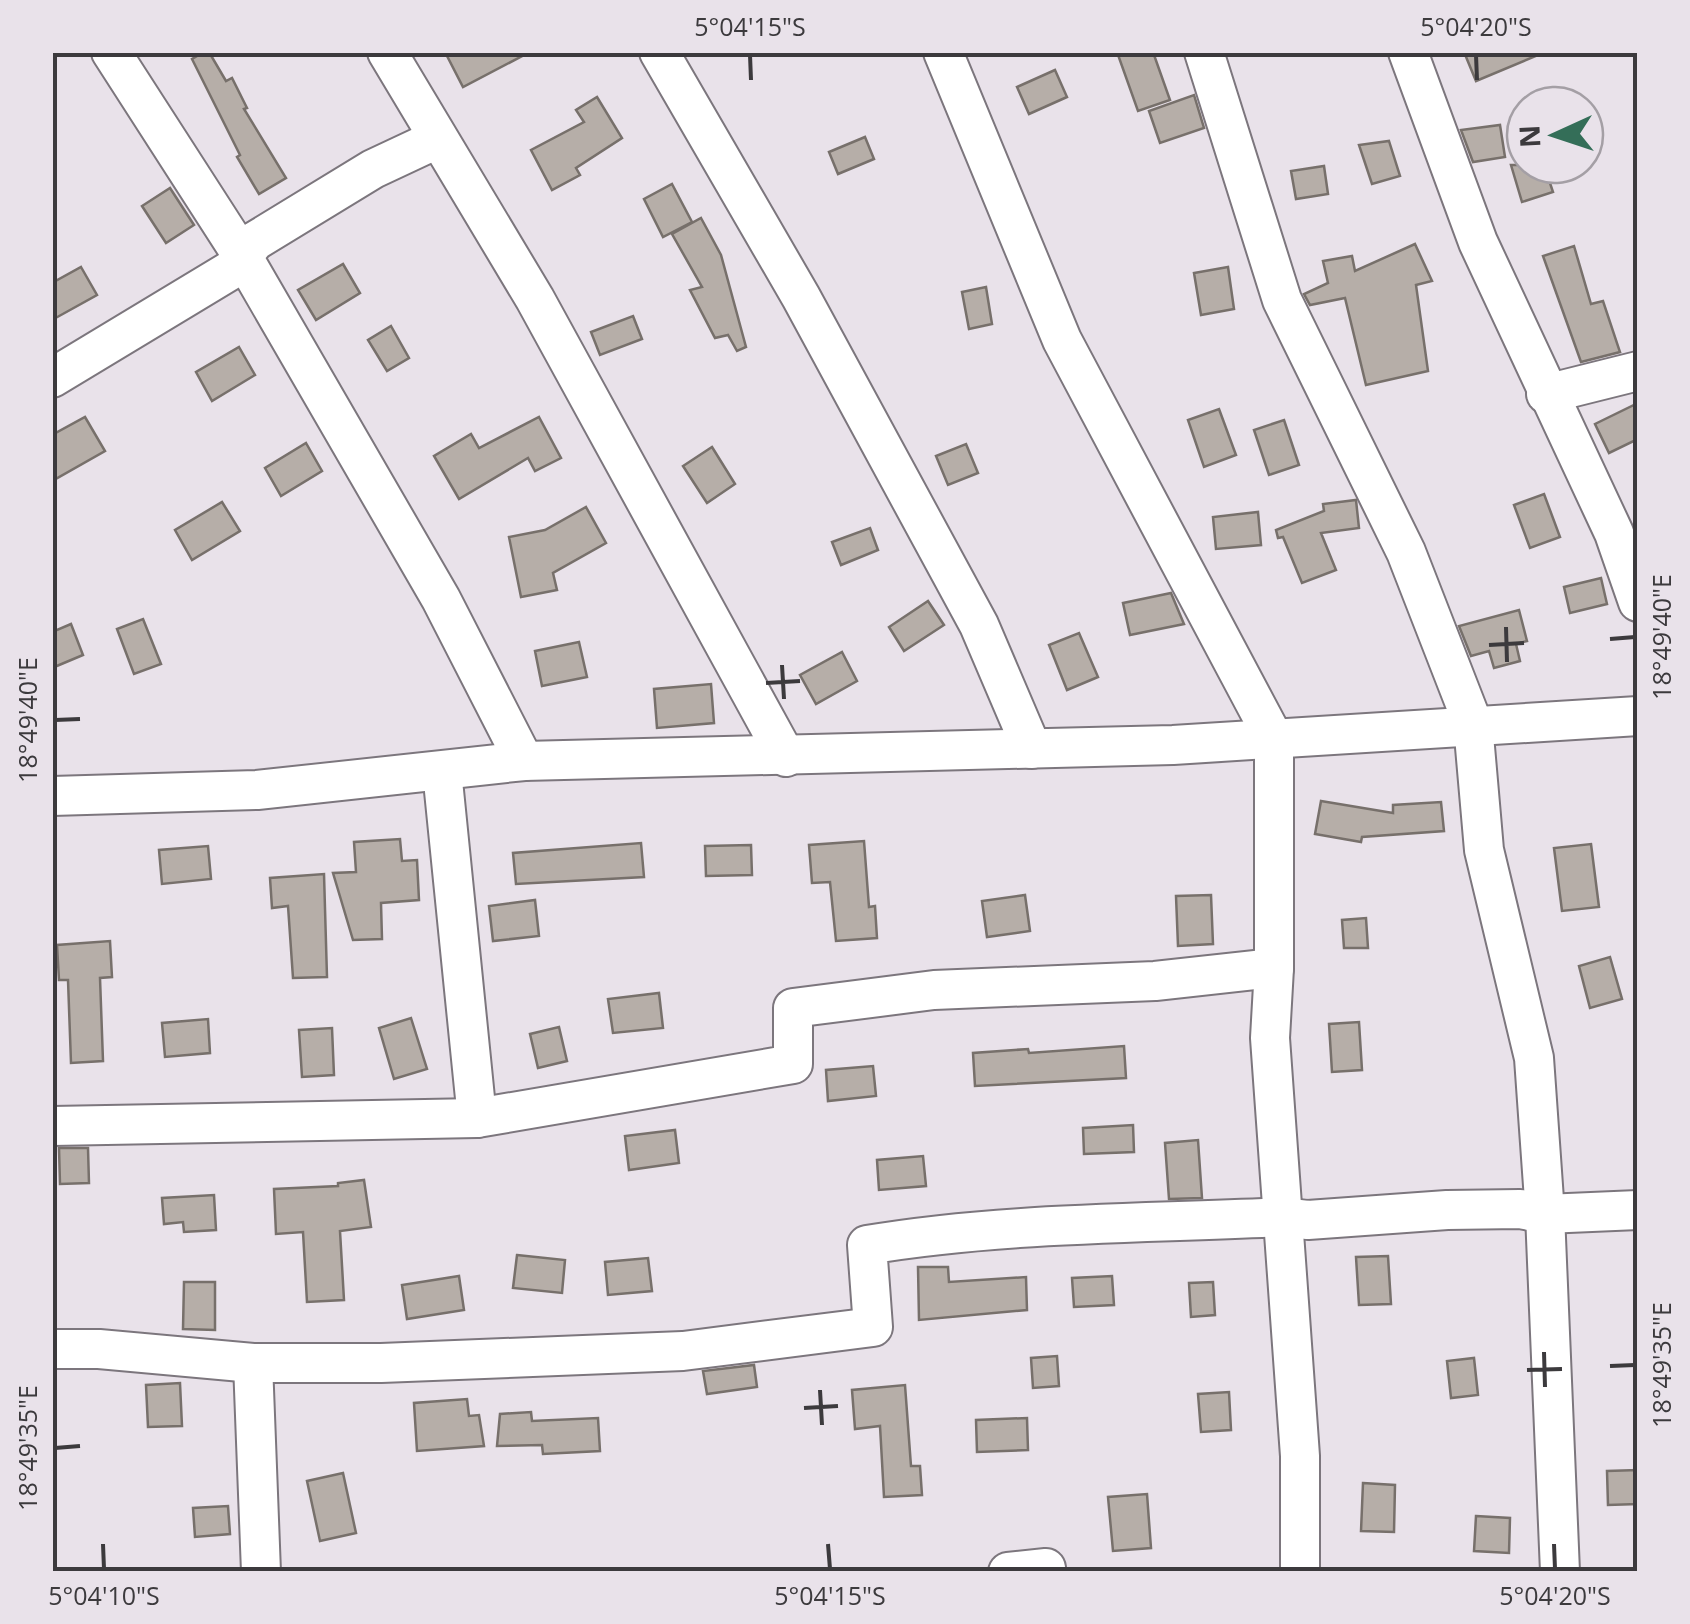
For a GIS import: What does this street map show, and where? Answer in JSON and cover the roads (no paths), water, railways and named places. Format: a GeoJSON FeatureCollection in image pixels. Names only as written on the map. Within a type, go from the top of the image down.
{"type":"FeatureCollection","features":[{"type":"Feature","properties":{"kind":"street"},"geometry":{"type":"LineString","coordinates":[[111,52],[243,257],[441,599],[524,762]]}},
{"type":"Feature","properties":{"kind":"street"},"geometry":{"type":"LineString","coordinates":[[387,52],[534,300],[786,757]]}},
{"type":"Feature","properties":{"kind":"street"},"geometry":{"type":"LineString","coordinates":[[659,52],[801,297],[980,626],[1032,749]]}},
{"type":"Feature","properties":{"kind":"street"},"geometry":{"type":"LineString","coordinates":[[943,52],[1062,340],[1274,740],[1274,968],[1270,1038],[1300,1456],[1300,1572]]}},
{"type":"Feature","properties":{"kind":"street"},"geometry":{"type":"LineString","coordinates":[[1204,52],[1282,300],[1406,552],[1473,724],[1484,850],[1534,1058],[1560,1572]]}},
{"type":"Feature","properties":{"kind":"street"},"geometry":{"type":"LineString","coordinates":[[1408,52],[1478,242],[1614,532],[1638,602]]}},
{"type":"Feature","properties":{"kind":"street"},"geometry":{"type":"LineString","coordinates":[[52,378],[231,270],[255,241],[373,169],[437,138]]}},
{"type":"Feature","properties":{"kind":"street"},"geometry":{"type":"LineString","coordinates":[[1546,394],[1638,371]]}},
{"type":"Feature","properties":{"kind":"street"},"geometry":{"type":"LineString","coordinates":[[52,796],[257,790],[524,762],[1274,740],[1638,716]]}},
{"type":"Feature","properties":{"kind":"street"},"geometry":{"type":"LineString","coordinates":[[442,772],[477,1118]]}},
{"type":"Feature","properties":{"kind":"street"},"geometry":{"type":"LineString","coordinates":[[52,1126],[477,1118],[793,1064],[792,1008],[934,990],[1155,981],[1274,968]]}},
{"type":"Feature","properties":{"kind":"street"},"geometry":{"type":"LineString","coordinates":[[52,1349],[98,1349],[253,1363],[381,1363],[683,1351],[872,1327],[867,1245],[1018,1226],[1282,1217],[1308,1220],[1447,1210],[1520,1209],[1544,1214],[1638,1210]]}},
{"type":"Feature","properties":{"kind":"street"},"geometry":{"type":"LineString","coordinates":[[253,1363],[261,1572]]}},
{"type":"Feature","properties":{"kind":"street"},"geometry":{"type":"LineString","coordinates":[[1008,1572],[1046,1568],[1046,1572]]}}]}
